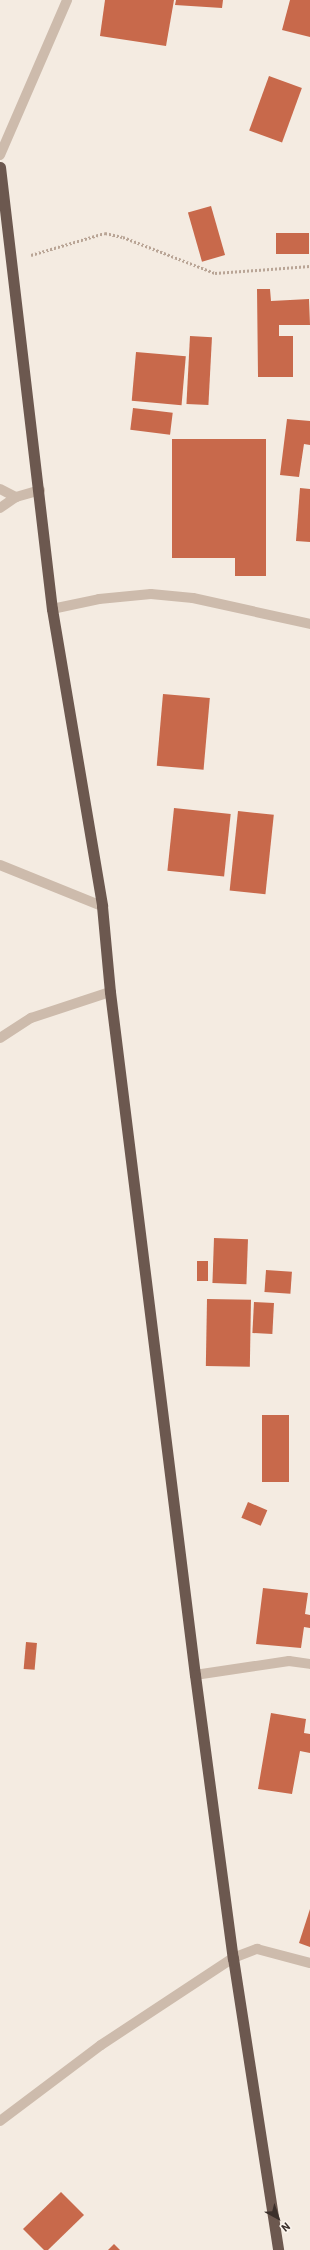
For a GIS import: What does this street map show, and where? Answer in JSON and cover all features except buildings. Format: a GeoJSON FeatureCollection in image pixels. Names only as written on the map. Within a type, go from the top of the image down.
{"type":"FeatureCollection","features":[{"type":"Feature","properties":{"kind":"highway"},"geometry":{"type":"LineString","coordinates":[[0,167],[40,490],[52,609],[102,906],[110,992],[195,1674],[233,1958],[278,2250]]}},
{"type":"Feature","properties":{"kind":"street"},"geometry":{"type":"LineString","coordinates":[[0,155],[67,0]]}},
{"type":"Feature","properties":{"kind":"street"},"geometry":{"type":"LineString","coordinates":[[0,489],[16,497]]}},
{"type":"Feature","properties":{"kind":"street"},"geometry":{"type":"LineString","coordinates":[[0,508],[16,497],[40,490]]}},
{"type":"Feature","properties":{"kind":"street"},"geometry":{"type":"LineString","coordinates":[[52,609],[99,599],[150,594],[192,598],[310,624]]}},
{"type":"Feature","properties":{"kind":"street"},"geometry":{"type":"LineString","coordinates":[[0,865],[102,906]]}},
{"type":"Feature","properties":{"kind":"street"},"geometry":{"type":"LineString","coordinates":[[0,1038],[31,1018],[110,992]]}},
{"type":"Feature","properties":{"kind":"street"},"geometry":{"type":"LineString","coordinates":[[195,1674],[289,1661],[310,1664]]}},
{"type":"Feature","properties":{"kind":"street"},"geometry":{"type":"LineString","coordinates":[[0,2121],[101,2045],[233,1958],[257,1949],[310,1963]]}},
{"type":"Feature","properties":{"kind":"path"},"geometry":{"type":"LineString","coordinates":[[12,261],[105,233],[123,237],[215,273],[310,266]]}}]}
